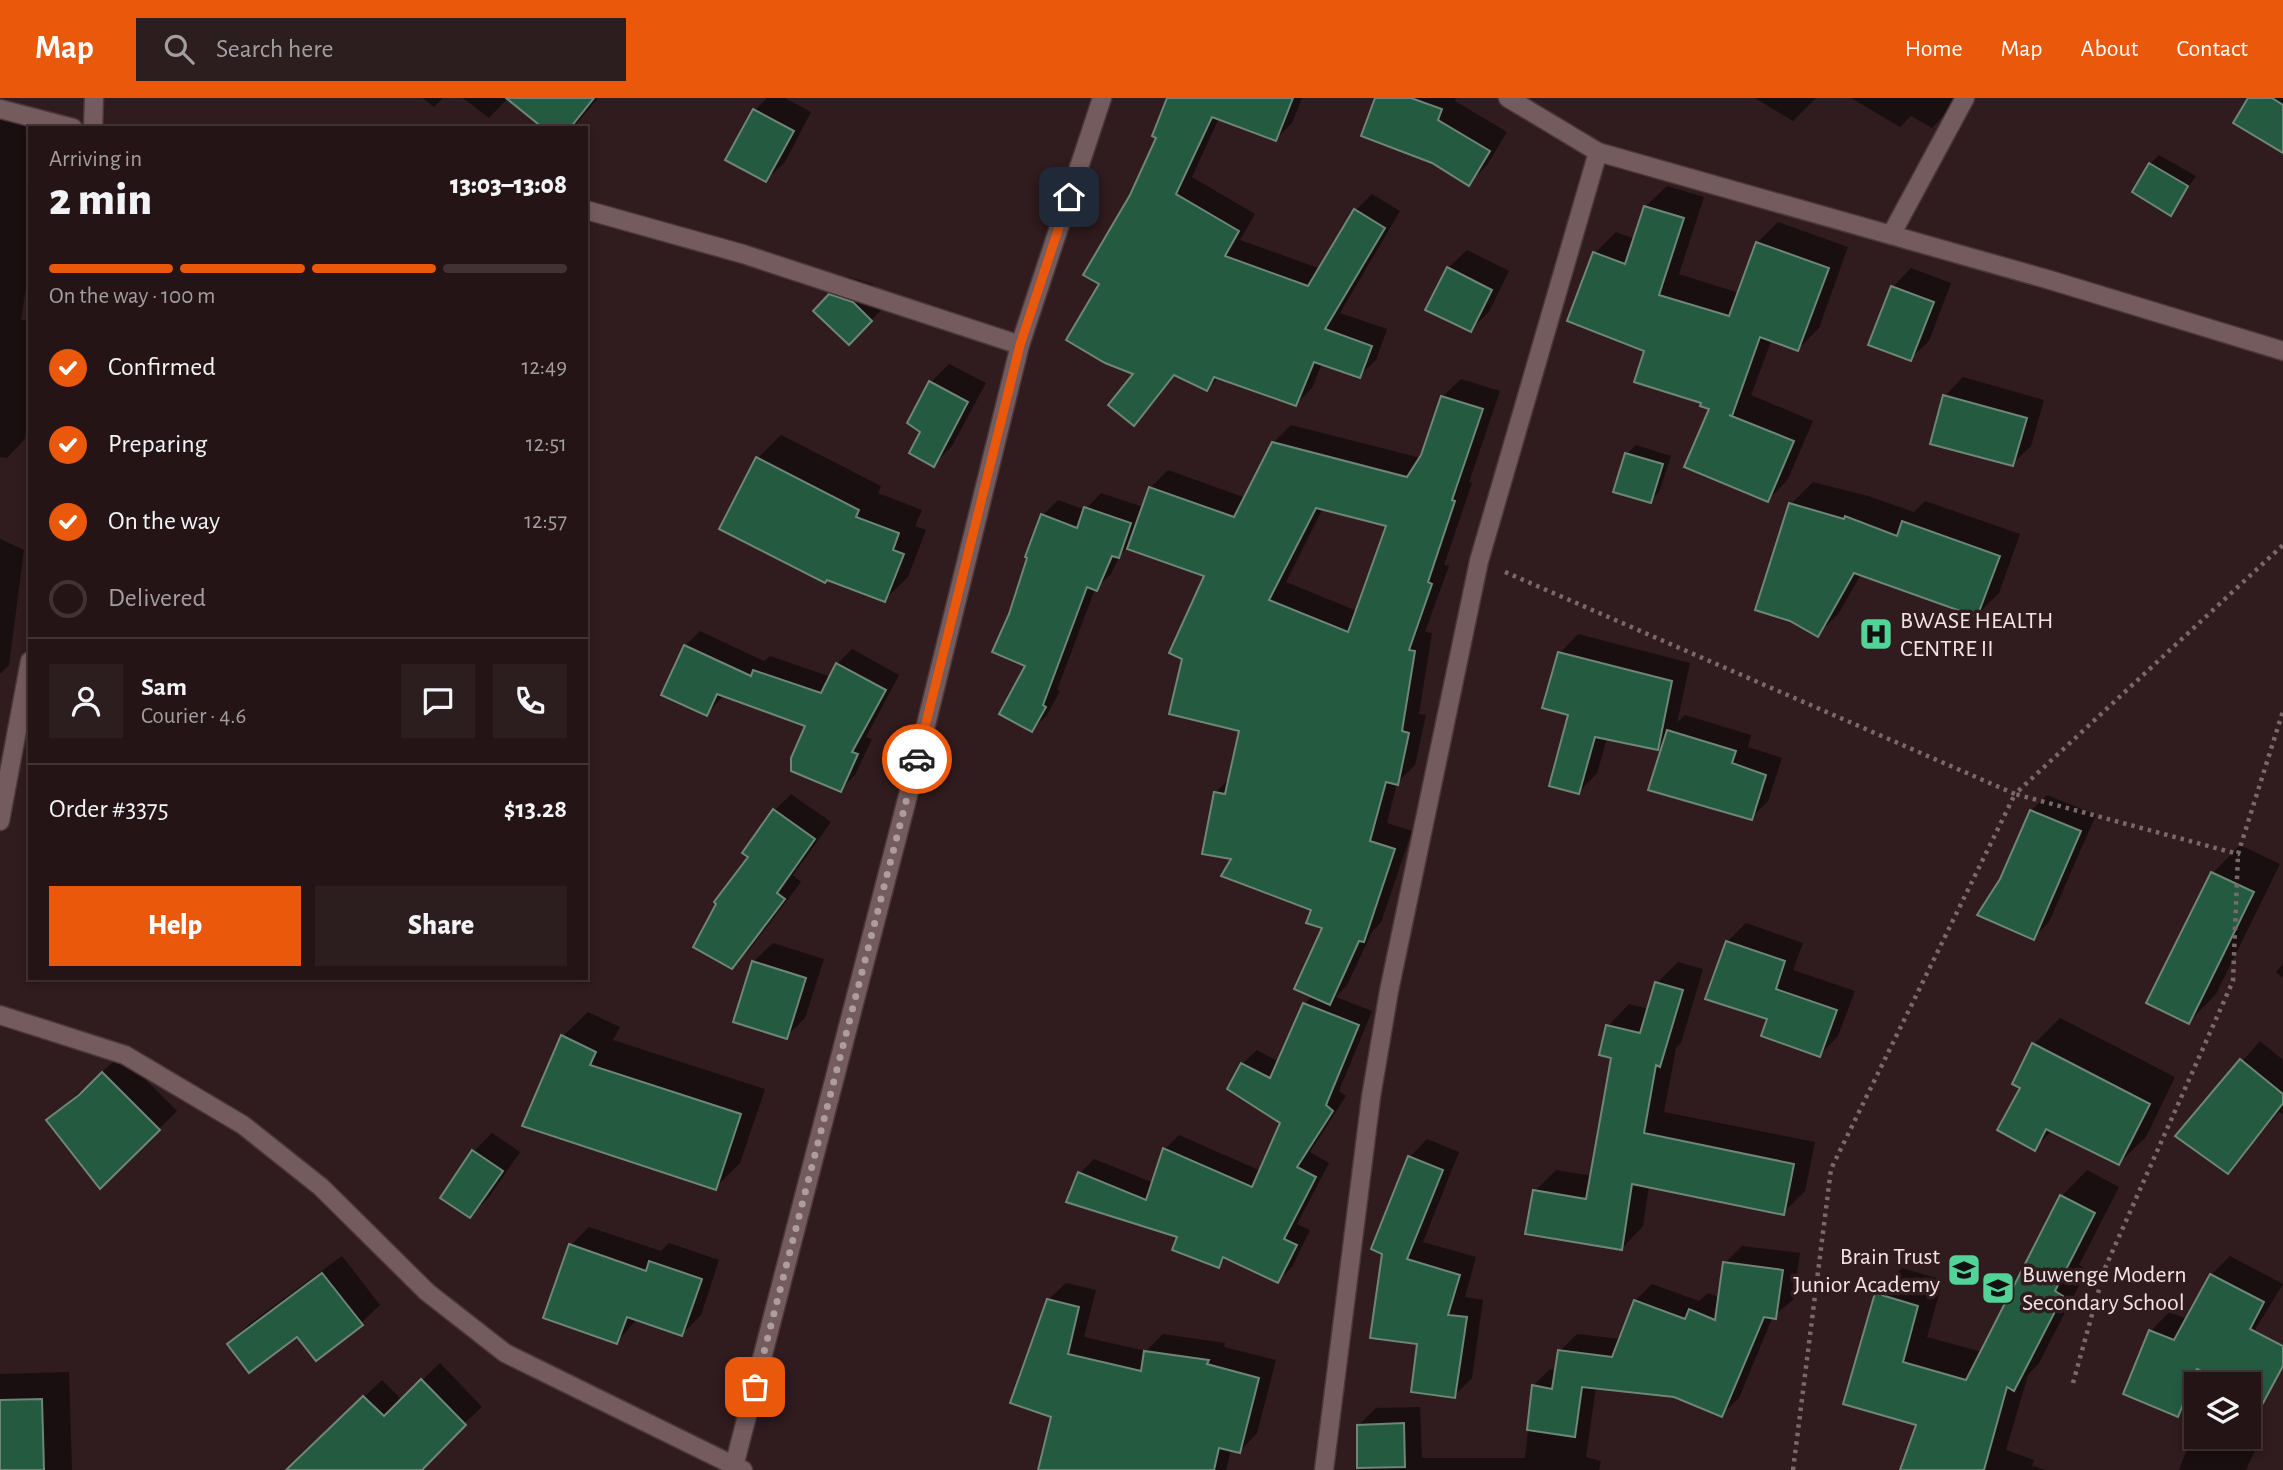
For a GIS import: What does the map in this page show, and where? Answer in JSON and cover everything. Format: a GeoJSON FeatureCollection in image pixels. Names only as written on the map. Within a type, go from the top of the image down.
{"type":"FeatureCollection","features":[{"type":"Feature","properties":{"kind":"street"},"geometry":{"type":"LineString","coordinates":[[93,126],[94,98]]}},
{"type":"Feature","properties":{"kind":"street"},"geometry":{"type":"LineString","coordinates":[[0,1015],[125,1055],[243,1125],[321,1187],[427,1292],[505,1353],[737,1469],[1020,345],[1102,98]]}},
{"type":"Feature","properties":{"kind":"street"},"geometry":{"type":"LineString","coordinates":[[1508,98],[1598,152],[2283,351]]}},
{"type":"Feature","properties":{"kind":"street"},"geometry":{"type":"LineString","coordinates":[[1891,235],[1965,98]]}},
{"type":"Feature","properties":{"kind":"street"},"geometry":{"type":"LineString","coordinates":[[0,108],[66,126]]}},
{"type":"Feature","properties":{"kind":"street"},"geometry":{"type":"LineString","coordinates":[[1324,1470],[1371,1097],[1389,991],[1479,561],[1598,152]]}},
{"type":"Feature","properties":{"kind":"street"},"geometry":{"type":"LineString","coordinates":[[588,211],[743,254],[1020,345]]}},
{"type":"Feature","properties":{"kind":"street"},"geometry":{"type":"LineString","coordinates":[[0,821],[28,672]]}},
{"type":"Feature","properties":{"kind":"path"},"geometry":{"type":"LineString","coordinates":[[1793,1470],[1831,1169],[2015,794],[2283,545]]}},
{"type":"Feature","properties":{"kind":"path"},"geometry":{"type":"LineString","coordinates":[[1479,561],[2015,794],[2238,854]]}},
{"type":"Feature","properties":{"kind":"path"},"geometry":{"type":"LineString","coordinates":[[2073,1383],[2105,1268],[2234,981],[2238,854],[2283,711]]}},
{"type":"Feature","properties":{"kind":"building"},"geometry":{"type":"Polygon","coordinates":[[[506,98],[594,98],[572,126],[541,126],[506,98]]]}},
{"type":"Feature","properties":{"kind":"building"},"geometry":{"type":"Polygon","coordinates":[[[1167,98],[1293,98],[1276,141],[1212,117],[1176,194],[1239,231],[1225,256],[1308,286],[1354,209],[1385,228],[1325,329],[1372,346],[1360,378],[1314,362],[1296,406],[1214,377],[1207,391],[1174,375],[1134,426],[1108,405],[1133,374],[1105,363],[1066,340],[1099,284],[1083,275],[1130,195],[1156,138],[1152,136],[1167,98]]]}},
{"type":"Feature","properties":{"kind":"building"},"geometry":{"type":"Polygon","coordinates":[[[1375,98],[1411,98],[1442,109],[1438,120],[1490,151],[1469,186],[1432,163],[1361,136],[1375,98]]]}},
{"type":"Feature","properties":{"kind":"building"},"geometry":{"type":"Polygon","coordinates":[[[2248,98],[2272,98],[2283,105],[2283,153],[2233,123],[2248,98]]]}},
{"type":"Feature","properties":{"kind":"building"},"geometry":{"type":"Polygon","coordinates":[[[753,109],[794,131],[766,182],[725,160],[753,109]]]}},
{"type":"Feature","properties":{"kind":"building"},"geometry":{"type":"Polygon","coordinates":[[[2149,163],[2188,186],[2171,216],[2132,192],[2149,163]]]}},
{"type":"Feature","properties":{"kind":"building"},"geometry":{"type":"Polygon","coordinates":[[[1644,206],[1684,218],[1659,295],[1729,316],[1756,242],[1829,268],[1798,351],[1760,337],[1732,416],[1729,415],[1794,441],[1768,502],[1684,467],[1709,409],[1700,406],[1701,403],[1634,382],[1644,351],[1567,321],[1593,252],[1625,264],[1644,206]]]}},
{"type":"Feature","properties":{"kind":"building"},"geometry":{"type":"Polygon","coordinates":[[[1447,267],[1492,290],[1471,332],[1425,310],[1447,267]]]}},
{"type":"Feature","properties":{"kind":"building"},"geometry":{"type":"Polygon","coordinates":[[[1891,286],[1934,302],[1911,361],[1868,345],[1891,286]]]}},
{"type":"Feature","properties":{"kind":"building"},"geometry":{"type":"Polygon","coordinates":[[[829,294],[853,302],[872,321],[849,345],[813,311],[829,294]]]}},
{"type":"Feature","properties":{"kind":"building"},"geometry":{"type":"Polygon","coordinates":[[[929,381],[968,402],[934,467],[909,453],[920,432],[907,423],[929,381]]]}},
{"type":"Feature","properties":{"kind":"building"},"geometry":{"type":"Polygon","coordinates":[[[1943,395],[2027,418],[2013,466],[1930,444],[1943,395]]]}},
{"type":"Feature","properties":{"kind":"building"},"geometry":{"type":"Polygon","coordinates":[[[1441,396],[1483,409],[1452,500],[1455,501],[1428,582],[1432,584],[1409,650],[1415,651],[1402,731],[1409,733],[1398,785],[1386,782],[1370,841],[1395,849],[1364,942],[1359,941],[1330,1005],[1294,989],[1322,928],[1306,923],[1311,910],[1221,876],[1231,859],[1202,854],[1214,792],[1225,794],[1239,731],[1169,714],[1182,659],[1169,653],[1204,576],[1127,549],[1149,487],[1234,517],[1272,442],[1407,477],[1421,455],[1441,396]],[[1316,508],[1269,600],[1348,632],[1386,526],[1316,508]]]}},
{"type":"Feature","properties":{"kind":"building"},"geometry":{"type":"Polygon","coordinates":[[[1625,453],[1663,464],[1651,503],[1613,492],[1625,453]]]}},
{"type":"Feature","properties":{"kind":"building"},"geometry":{"type":"Polygon","coordinates":[[[756,457],[859,510],[856,517],[899,533],[893,550],[904,554],[885,602],[827,580],[825,583],[719,529],[756,457]]]}},
{"type":"Feature","properties":{"kind":"building"},"geometry":{"type":"Polygon","coordinates":[[[1789,503],[1844,519],[1845,516],[1897,536],[1902,521],[2000,556],[1977,617],[1854,573],[1818,637],[1790,621],[1755,610],[1789,503]]]}},
{"type":"Feature","properties":{"kind":"building"},"geometry":{"type":"Polygon","coordinates":[[[1084,507],[1131,523],[1119,558],[1112,556],[1097,591],[1087,587],[1043,705],[1046,707],[1032,732],[999,714],[1025,666],[992,652],[1009,614],[1027,558],[1025,557],[1041,514],[1077,528],[1084,507]]]}},
{"type":"Feature","properties":{"kind":"building"},"geometry":{"type":"Polygon","coordinates":[[[684,645],[751,676],[753,670],[821,693],[836,663],[886,690],[852,752],[858,754],[841,792],[791,771],[791,758],[805,726],[717,694],[707,716],[661,695],[684,645]]]}},
{"type":"Feature","properties":{"kind":"building"},"geometry":{"type":"Polygon","coordinates":[[[1558,652],[1672,681],[1658,750],[1595,737],[1579,794],[1549,786],[1568,715],[1542,708],[1558,652]]]}},
{"type":"Feature","properties":{"kind":"building"},"geometry":{"type":"Polygon","coordinates":[[[1667,730],[1736,751],[1732,763],[1766,775],[1752,820],[1648,790],[1667,730]]]}},
{"type":"Feature","properties":{"kind":"building"},"geometry":{"type":"Polygon","coordinates":[[[773,809],[815,839],[777,893],[785,899],[732,969],[693,947],[716,904],[714,902],[748,857],[742,853],[773,809]]]}},
{"type":"Feature","properties":{"kind":"building"},"geometry":{"type":"Polygon","coordinates":[[[2030,810],[2081,831],[2034,940],[1977,915],[2000,879],[2030,810]]]}},
{"type":"Feature","properties":{"kind":"building"},"geometry":{"type":"Polygon","coordinates":[[[2211,872],[2254,892],[2189,1024],[2146,1003],[2211,872]]]}},
{"type":"Feature","properties":{"kind":"building"},"geometry":{"type":"Polygon","coordinates":[[[1726,941],[1785,961],[1776,989],[1837,1010],[1820,1057],[1761,1036],[1767,1019],[1705,999],[1726,941]]]}},
{"type":"Feature","properties":{"kind":"building"},"geometry":{"type":"Polygon","coordinates":[[[752,961],[806,978],[787,1039],[733,1022],[752,961]]]}},
{"type":"Feature","properties":{"kind":"building"},"geometry":{"type":"Polygon","coordinates":[[[1655,982],[1683,990],[1660,1067],[1656,1065],[1644,1133],[1794,1164],[1784,1215],[1632,1184],[1622,1250],[1525,1234],[1533,1190],[1586,1199],[1611,1058],[1599,1055],[1606,1025],[1640,1033],[1655,982]]]}},
{"type":"Feature","properties":{"kind":"building"},"geometry":{"type":"Polygon","coordinates":[[[1303,1003],[1359,1025],[1326,1105],[1333,1111],[1297,1167],[1316,1177],[1284,1239],[1297,1245],[1278,1283],[1223,1257],[1219,1268],[1172,1250],[1177,1237],[1066,1202],[1078,1172],[1146,1200],[1163,1148],[1252,1187],[1280,1123],[1227,1089],[1241,1063],[1270,1078],[1303,1003]]]}},
{"type":"Feature","properties":{"kind":"building"},"geometry":{"type":"Polygon","coordinates":[[[561,1035],[596,1052],[590,1065],[741,1114],[716,1190],[522,1126],[561,1035]]]}},
{"type":"Feature","properties":{"kind":"building"},"geometry":{"type":"Polygon","coordinates":[[[2032,1043],[2150,1104],[2119,1165],[2046,1129],[2035,1151],[1997,1130],[2020,1088],[2012,1084],[2032,1043]]]}},
{"type":"Feature","properties":{"kind":"building"},"geometry":{"type":"Polygon","coordinates":[[[2240,1059],[2283,1094],[2283,1103],[2228,1174],[2175,1136],[2240,1059]]]}},
{"type":"Feature","properties":{"kind":"building"},"geometry":{"type":"Polygon","coordinates":[[[102,1072],[160,1130],[100,1189],[46,1120],[79,1095],[102,1072]]]}},
{"type":"Feature","properties":{"kind":"building"},"geometry":{"type":"Polygon","coordinates":[[[472,1150],[503,1171],[470,1218],[440,1198],[472,1150]]]}},
{"type":"Feature","properties":{"kind":"building"},"geometry":{"type":"Polygon","coordinates":[[[1408,1156],[1443,1170],[1407,1259],[1460,1275],[1448,1315],[1467,1317],[1455,1398],[1411,1392],[1417,1344],[1370,1338],[1382,1254],[1371,1249],[1408,1156]]]}},
{"type":"Feature","properties":{"kind":"building"},"geometry":{"type":"Polygon","coordinates":[[[2060,1195],[2095,1213],[2055,1291],[2063,1296],[2014,1391],[2007,1387],[1984,1470],[1900,1470],[1916,1425],[1843,1404],[1875,1293],[1918,1306],[1903,1362],[1966,1380],[2060,1195]]]}},
{"type":"Feature","properties":{"kind":"building"},"geometry":{"type":"Polygon","coordinates":[[[569,1244],[646,1271],[649,1261],[702,1279],[682,1336],[627,1317],[617,1344],[543,1318],[569,1244]]]}},
{"type":"Feature","properties":{"kind":"building"},"geometry":{"type":"Polygon","coordinates":[[[1723,1262],[1783,1270],[1776,1319],[1764,1317],[1722,1417],[1674,1397],[1582,1387],[1575,1437],[1527,1430],[1532,1385],[1552,1389],[1558,1350],[1612,1357],[1634,1300],[1685,1319],[1689,1309],[1715,1320],[1723,1262]]]}},
{"type":"Feature","properties":{"kind":"building"},"geometry":{"type":"Polygon","coordinates":[[[322,1273],[363,1325],[316,1361],[297,1337],[249,1373],[227,1344],[322,1273]]]}},
{"type":"Feature","properties":{"kind":"building"},"geometry":{"type":"Polygon","coordinates":[[[2210,1274],[2264,1302],[2250,1329],[2283,1346],[2283,1366],[2263,1403],[2261,1372],[2203,1372],[2197,1369],[2196,1372],[2184,1372],[2184,1402],[2178,1417],[2123,1394],[2149,1330],[2174,1340],[2210,1274]]]}},
{"type":"Feature","properties":{"kind":"building"},"geometry":{"type":"Polygon","coordinates":[[[1047,1299],[1079,1307],[1068,1354],[1141,1371],[1144,1351],[1209,1360],[1207,1364],[1259,1378],[1240,1453],[1219,1448],[1214,1470],[1038,1470],[1051,1417],[1010,1403],[1047,1299]]]}},
{"type":"Feature","properties":{"kind":"building"},"geometry":{"type":"Polygon","coordinates":[[[421,1379],[466,1425],[422,1470],[286,1470],[363,1396],[384,1416],[421,1379]]]}},
{"type":"Feature","properties":{"kind":"building"},"geometry":{"type":"Polygon","coordinates":[[[42,1399],[44,1470],[0,1470],[0,1400],[42,1399]]]}},
{"type":"Feature","properties":{"kind":"building"},"geometry":{"type":"Polygon","coordinates":[[[1404,1423],[1405,1467],[1357,1468],[1357,1425],[1404,1423]]]}},
{"type":"Feature","properties":{"kind":"way so far"},"geometry":{"type":"LineString","coordinates":[[755,1387],[917,759]]}},
{"type":"Feature","properties":{"kind":"place","name":"BWASE HEALTH CENTRE II"},"geometry":{"type":"Point","coordinates":[1876,634]}},
{"type":"Feature","properties":{"kind":"place","name":"Brain Trust Junior Academy"},"geometry":{"type":"Point","coordinates":[1964,1270]}},
{"type":"Feature","properties":{"kind":"place","name":"Buwenge Modern Secondary School"},"geometry":{"type":"Point","coordinates":[1998,1288]}},
{"type":"Feature","properties":{"kind":"route"},"geometry":{"type":"LineString","coordinates":[[917,759],[1020,345],[1069,197]]}}]}
